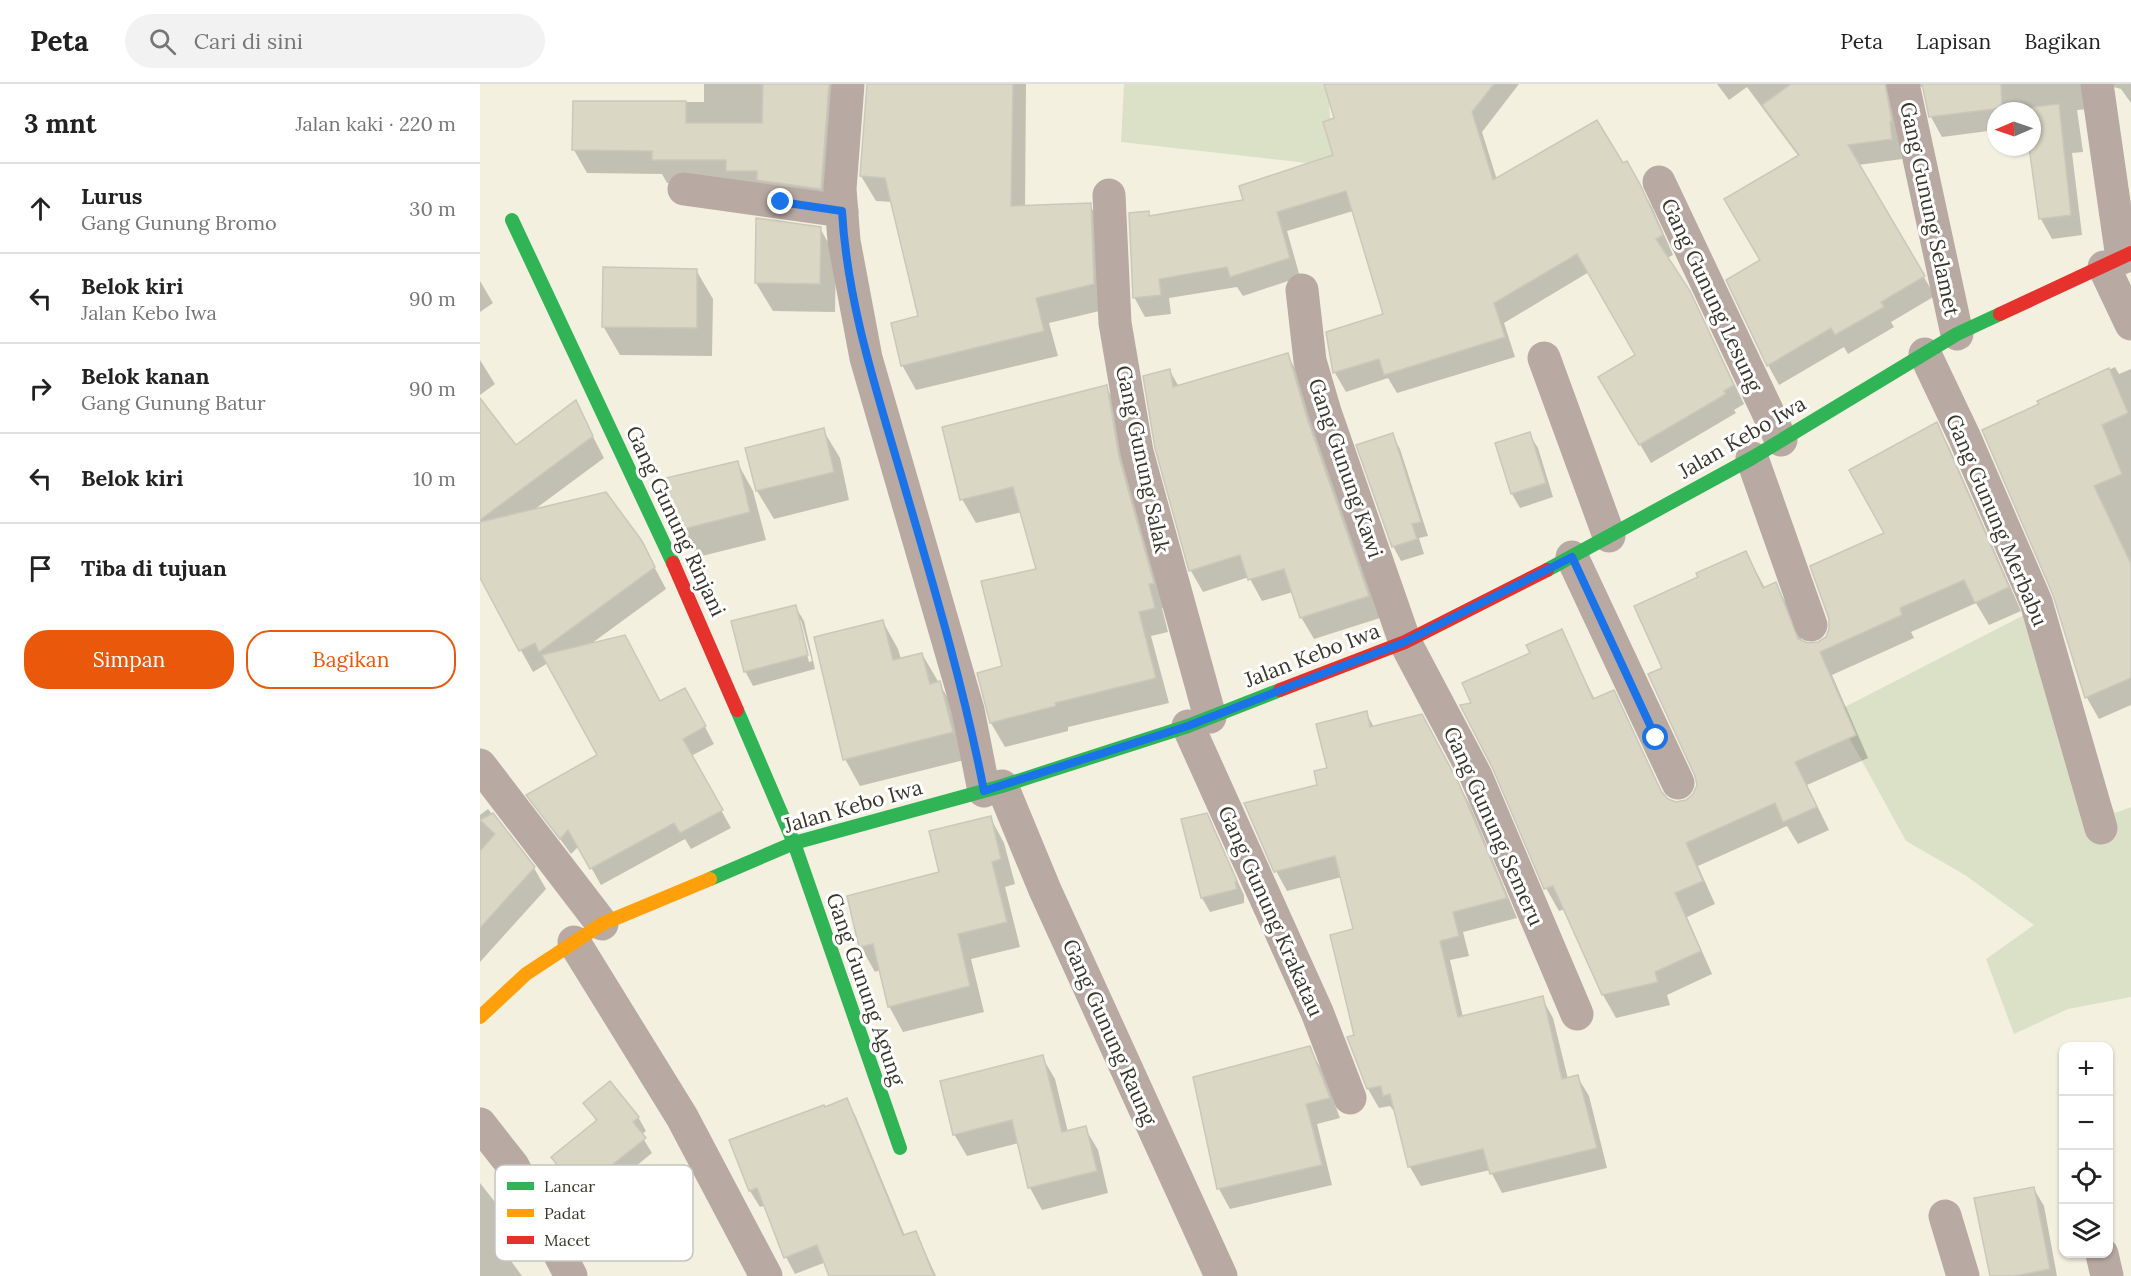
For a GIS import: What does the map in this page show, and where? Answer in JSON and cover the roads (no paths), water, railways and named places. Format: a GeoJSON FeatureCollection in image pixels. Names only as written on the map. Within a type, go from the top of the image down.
{"type":"FeatureCollection","features":[{"type":"Feature","properties":{"kind":"street","name":"Gang Gunung Raung"},"geometry":{"type":"LineString","coordinates":[[848,84],[840,189],[844,241],[866,358],[968,710],[993,789],[1050,900],[1221,1276]]}},
{"type":"Feature","properties":{"kind":"street","name":"Gang Gunung Selamet"},"geometry":{"type":"LineString","coordinates":[[1903,84],[1957,334]]}},
{"type":"Feature","properties":{"kind":"street"},"geometry":{"type":"LineString","coordinates":[[2097,84],[2119,259],[2131,324]]}},
{"type":"Feature","properties":{"kind":"street","name":"Gang Gunung Lesung"},"geometry":{"type":"LineString","coordinates":[[1659,182],[1781,440]]}},
{"type":"Feature","properties":{"kind":"street"},"geometry":{"type":"LineString","coordinates":[[684,189],[842,211]]}},
{"type":"Feature","properties":{"kind":"street","name":"Gang Gunung Salak"},"geometry":{"type":"LineString","coordinates":[[1109,195],[1115,323],[1137,452],[1199,722]]}},
{"type":"Feature","properties":{"kind":"street","name":"Gang Gunung Rinjani"},"geometry":{"type":"LineString","coordinates":[[512,220],[687,594],[794,843]]}},
{"type":"Feature","properties":{"kind":"street","name":"Jalan Kebo Iwa"},"geometry":{"type":"LineString","coordinates":[[480,1017],[526,974],[602,924],[794,843],[993,789],[1199,722],[1405,642],[1572,557],[1752,458],[1957,334],[2119,259]]}},
{"type":"Feature","properties":{"kind":"street","name":"Gang Gunung Kawi"},"geometry":{"type":"LineString","coordinates":[[1302,290],[1310,360],[1405,642]]}},
{"type":"Feature","properties":{"kind":"street","name":"Gang Gunung Merbabu"},"geometry":{"type":"LineString","coordinates":[[1925,354],[1964,436],[2036,602],[2102,828]]}},
{"type":"Feature","properties":{"kind":"street"},"geometry":{"type":"LineString","coordinates":[[1544,358],[1609,536]]}},
{"type":"Feature","properties":{"kind":"street"},"geometry":{"type":"LineString","coordinates":[[1752,458],[1811,625]]}},
{"type":"Feature","properties":{"kind":"street"},"geometry":{"type":"LineString","coordinates":[[1572,557],[1678,783]]}},
{"type":"Feature","properties":{"kind":"street","name":"Gang Gunung Semeru"},"geometry":{"type":"LineString","coordinates":[[1405,642],[1476,776],[1577,1014]]}},
{"type":"Feature","properties":{"kind":"street","name":"Gang Gunung Krakatau"},"geometry":{"type":"LineString","coordinates":[[1199,722],[1350,1098]]}},
{"type":"Feature","properties":{"kind":"street"},"geometry":{"type":"LineString","coordinates":[[480,765],[602,924]]}},
{"type":"Feature","properties":{"kind":"street","name":"Gang Gunung Agung"},"geometry":{"type":"LineString","coordinates":[[794,843],[900,1148]]}},
{"type":"Feature","properties":{"kind":"street"},"geometry":{"type":"LineString","coordinates":[[574,942],[682,1117],[766,1276]]}},
{"type":"Feature","properties":{"kind":"street"},"geometry":{"type":"LineString","coordinates":[[480,1124],[512,1165]]}},
{"type":"Feature","properties":{"kind":"street"},"geometry":{"type":"LineString","coordinates":[[1945,1216],[1963,1276]]}},
{"type":"Feature","properties":{"kind":"street"},"geometry":{"type":"LineString","coordinates":[[2103,1258],[2107,1276]]}},
{"type":"Feature","properties":{"kind":"street"},"geometry":{"type":"LineString","coordinates":[[563,1261],[571,1276]]}}]}
